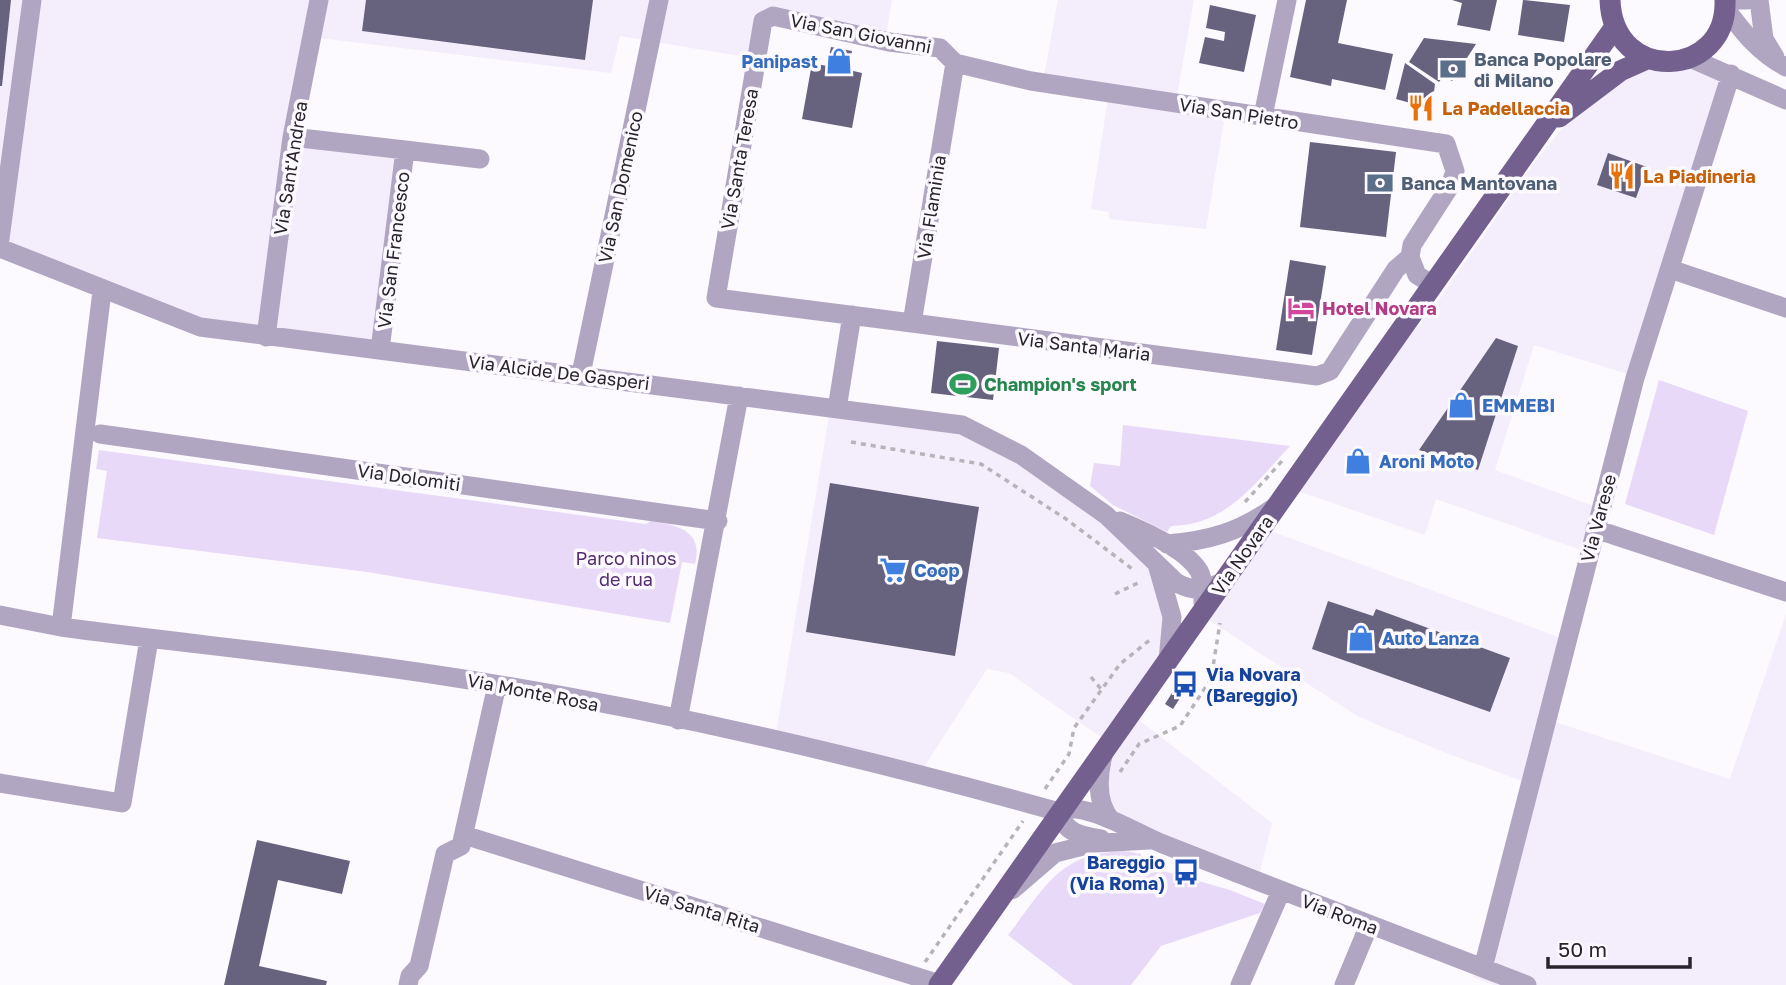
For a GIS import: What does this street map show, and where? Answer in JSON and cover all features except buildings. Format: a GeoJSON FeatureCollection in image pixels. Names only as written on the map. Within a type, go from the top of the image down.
{"type":"FeatureCollection","features":[{"type":"Feature","properties":{"kind":"main road"},"geometry":{"type":"LineString","coordinates":[[1610,0],[1614,27],[1633,52],[1647,59],[1676,62],[1690,58],[1714,38],[1728,3]]}},
{"type":"Feature","properties":{"kind":"main road","name":"Via Novara"},"geometry":{"type":"LineString","coordinates":[[940,985],[1059,811],[1168,662],[1203,601],[1224,581],[1614,27]]}},
{"type":"Feature","properties":{"kind":"main road","name":"Via Novara"},"geometry":{"type":"LineString","coordinates":[[1546,126],[1620,71],[1647,59]]}},
{"type":"Feature","properties":{"kind":"street"},"geometry":{"type":"LineString","coordinates":[[0,239],[32,0]]}},
{"type":"Feature","properties":{"kind":"street","name":"Via Sant'Andrea"},"geometry":{"type":"LineString","coordinates":[[266,337],[292,137],[319,0]]}},
{"type":"Feature","properties":{"kind":"street","name":"Via San Domenico"},"geometry":{"type":"LineString","coordinates":[[581,374],[659,0]]}},
{"type":"Feature","properties":{"kind":"street"},"geometry":{"type":"LineString","coordinates":[[1263,117],[1287,0]]}},
{"type":"Feature","properties":{"kind":"street"},"geometry":{"type":"LineString","coordinates":[[1746,0],[1728,3],[1751,42],[1770,59],[1786,67]]}},
{"type":"Feature","properties":{"kind":"street"},"geometry":{"type":"LineString","coordinates":[[1759,0],[1764,38],[1774,56],[1786,67]]}},
{"type":"Feature","properties":{"kind":"street","name":"Via San Giovanni"},"geometry":{"type":"LineString","coordinates":[[763,21],[773,16],[889,42],[940,48],[955,63],[1031,81]]}},
{"type":"Feature","properties":{"kind":"street","name":"Via Santa Teresa"},"geometry":{"type":"LineString","coordinates":[[716,298],[763,21]]}},
{"type":"Feature","properties":{"kind":"street"},"geometry":{"type":"LineString","coordinates":[[1690,58],[1786,100]]}},
{"type":"Feature","properties":{"kind":"street","name":"Via Flaminia"},"geometry":{"type":"LineString","coordinates":[[912,323],[955,63]]}},
{"type":"Feature","properties":{"kind":"street","name":"Via Varese"},"geometry":{"type":"LineString","coordinates":[[1483,968],[1635,378],[1731,74]]}},
{"type":"Feature","properties":{"kind":"street","name":"Via San Pietro"},"geometry":{"type":"LineString","coordinates":[[1031,81],[1446,144],[1455,171],[1450,186],[1412,245],[1409,257]]}},
{"type":"Feature","properties":{"kind":"street","name":"Via San Francesco"},"geometry":{"type":"LineString","coordinates":[[292,137],[480,159]]}},
{"type":"Feature","properties":{"kind":"street","name":"Via San Francesco"},"geometry":{"type":"LineString","coordinates":[[380,350],[405,150]]}},
{"type":"Feature","properties":{"kind":"street","name":"Via Alcide De Gasperi"},"geometry":{"type":"LineString","coordinates":[[0,248],[102,291],[200,327],[962,425],[1021,455],[1106,515],[1177,583],[1191,590],[1203,601]]}},
{"type":"Feature","properties":{"kind":"street"},"geometry":{"type":"LineString","coordinates":[[1409,257],[1417,275],[1433,285]]}},
{"type":"Feature","properties":{"kind":"street","name":"Via Santa Maria"},"geometry":{"type":"LineString","coordinates":[[716,298],[1317,376],[1330,371],[1396,269],[1409,257]]}},
{"type":"Feature","properties":{"kind":"street"},"geometry":{"type":"LineString","coordinates":[[1670,269],[1786,309]]}},
{"type":"Feature","properties":{"kind":"street"},"geometry":{"type":"LineString","coordinates":[[61,627],[102,291]]}},
{"type":"Feature","properties":{"kind":"street"},"geometry":{"type":"LineString","coordinates":[[837,409],[852,315]]}},
{"type":"Feature","properties":{"kind":"street"},"geometry":{"type":"LineString","coordinates":[[678,720],[718,521],[739,396]]}},
{"type":"Feature","properties":{"kind":"street","name":"Via Dolomiti"},"geometry":{"type":"LineString","coordinates":[[100,434],[718,521]]}},
{"type":"Feature","properties":{"kind":"street"},"geometry":{"type":"LineString","coordinates":[[1167,544],[1217,537],[1247,526],[1279,503]]}},
{"type":"Feature","properties":{"kind":"street","name":"Via Alcide De Gasperi"},"geometry":{"type":"LineString","coordinates":[[1106,515],[1167,544],[1200,572],[1203,601]]}},
{"type":"Feature","properties":{"kind":"street"},"geometry":{"type":"LineString","coordinates":[[1595,529],[1786,592]]}},
{"type":"Feature","properties":{"kind":"street","name":"Via Alcide De Gasperi"},"geometry":{"type":"LineString","coordinates":[[1156,564],[1169,597],[1172,617],[1168,662]]}},
{"type":"Feature","properties":{"kind":"street","name":"Via Monte Rosa"},"geometry":{"type":"LineString","coordinates":[[0,615],[61,627],[497,685],[678,720],[1059,811],[1065,807],[1078,808],[1111,820]]}},
{"type":"Feature","properties":{"kind":"street"},"geometry":{"type":"LineString","coordinates":[[0,783],[122,803],[149,639]]}},
{"type":"Feature","properties":{"kind":"street"},"geometry":{"type":"LineString","coordinates":[[408,985],[410,976],[419,966],[445,854],[461,845],[464,835],[497,685]]}},
{"type":"Feature","properties":{"kind":"street"},"geometry":{"type":"LineString","coordinates":[[1105,747],[1099,789],[1105,814],[1111,820]]}},
{"type":"Feature","properties":{"kind":"street"},"geometry":{"type":"LineString","coordinates":[[1059,811],[1064,825],[1070,830],[1118,841]]}},
{"type":"Feature","properties":{"kind":"street","name":"Via Roma"},"geometry":{"type":"LineString","coordinates":[[1111,820],[1153,840],[1281,891],[1527,985]]}},
{"type":"Feature","properties":{"kind":"street","name":"Via Santa Rita"},"geometry":{"type":"LineString","coordinates":[[464,835],[940,985]]}},
{"type":"Feature","properties":{"kind":"street"},"geometry":{"type":"LineString","coordinates":[[995,904],[1055,853],[1118,841],[1153,840]]}},
{"type":"Feature","properties":{"kind":"street"},"geometry":{"type":"LineString","coordinates":[[1240,985],[1281,891]]}},
{"type":"Feature","properties":{"kind":"street"},"geometry":{"type":"LineString","coordinates":[[1344,985],[1368,925]]}},
{"type":"Feature","properties":{"kind":"path"},"geometry":{"type":"LineString","coordinates":[[851,442],[981,464],[1146,579],[1115,594]]}},
{"type":"Feature","properties":{"kind":"path"},"geometry":{"type":"LineString","coordinates":[[1050,780],[1069,754],[1074,727],[1120,664],[1152,638],[1155,628]]}},
{"type":"Feature","properties":{"kind":"path"},"geometry":{"type":"LineString","coordinates":[[1091,677],[1102,689]]}},
{"type":"Feature","properties":{"kind":"path"},"geometry":{"type":"LineString","coordinates":[[915,976],[1034,805]]}},
{"type":"Feature","properties":{"kind":"shaded area"},"geometry":{"type":"Polygon","coordinates":[[[0,0],[892,0],[885,42],[759,14],[751,58],[620,36],[611,73],[319,38],[300,130],[415,144],[385,358],[202,336],[0,256],[0,0]]]}},
{"type":"Feature","properties":{"kind":"shaded area"},"geometry":{"type":"Polygon","coordinates":[[[1058,0],[1194,0],[1177,95],[1227,103],[1206,229],[1109,219],[1109,212],[1091,209],[1110,85],[1044,75],[1058,0]]]}},
{"type":"Feature","properties":{"kind":"shaded area"},"geometry":{"type":"Polygon","coordinates":[[[1689,63],[1724,77],[1631,375],[1534,345],[1495,470],[1596,507],[1584,551],[1436,499],[1425,535],[1295,490],[1362,394],[1433,308],[1530,169],[1577,109],[1646,64],[1689,63]]]}},
{"type":"Feature","properties":{"kind":"shaded area"},"geometry":{"type":"Polygon","coordinates":[[[829,416],[960,432],[1016,461],[1103,520],[1152,564],[1165,598],[1164,661],[1105,740],[1009,673],[987,669],[922,770],[776,734],[829,416]]]}},
{"type":"Feature","properties":{"kind":"shaded area"},"geometry":{"type":"Polygon","coordinates":[[[1268,530],[1561,638],[1540,717],[1730,779],[1786,614],[1786,985],[1494,985],[1473,977],[1525,782],[1359,717],[1207,619],[1268,530]]]}},
{"type":"Feature","properties":{"kind":"shaded area"},"geometry":{"type":"Polygon","coordinates":[[[1135,717],[1272,823],[1260,872],[1157,835],[1114,813],[1108,797],[1107,771],[1112,750],[1135,717]]]}},
{"type":"Feature","properties":{"kind":"green space"},"geometry":{"type":"Polygon","coordinates":[[[1659,380],[1748,411],[1714,535],[1625,504],[1659,380]]]}},
{"type":"Feature","properties":{"kind":"green space"},"geometry":{"type":"Polygon","coordinates":[[[1123,425],[1290,446],[1251,488],[1224,510],[1191,524],[1171,526],[1167,532],[1113,505],[1090,486],[1094,463],[1120,466],[1123,425]]]}},
{"type":"Feature","properties":{"kind":"green space","name":"Parco ninos de rua"},"geometry":{"type":"Polygon","coordinates":[[[99,450],[646,524],[651,521],[686,531],[692,537],[697,553],[695,564],[682,562],[670,623],[367,572],[97,538],[107,471],[96,469],[99,450]]]}},
{"type":"Feature","properties":{"kind":"green space"},"geometry":{"type":"Polygon","coordinates":[[[1125,851],[1141,854],[1139,864],[1230,890],[1265,904],[1260,913],[1161,946],[1131,985],[1073,985],[1008,935],[1044,888],[1069,866],[1102,853],[1125,851]]]}},
{"type":"Feature","properties":{"kind":"place","name":"Panipast"},"geometry":{"type":"Point","coordinates":[839,61]}},
{"type":"Feature","properties":{"kind":"place","name":"Banca Popolare di Milano"},"geometry":{"type":"Point","coordinates":[1453,69]}},
{"type":"Feature","properties":{"kind":"place","name":"La Padellaccia"},"geometry":{"type":"Point","coordinates":[1421,108]}},
{"type":"Feature","properties":{"kind":"place","name":"La Piadineria"},"geometry":{"type":"Point","coordinates":[1622,176]}},
{"type":"Feature","properties":{"kind":"place","name":"Banca Mantovana"},"geometry":{"type":"Point","coordinates":[1380,183]}},
{"type":"Feature","properties":{"kind":"place","name":"Hotel Novara"},"geometry":{"type":"Point","coordinates":[1301,308]}},
{"type":"Feature","properties":{"kind":"place","name":"Champion's sport"},"geometry":{"type":"Point","coordinates":[963,384]}},
{"type":"Feature","properties":{"kind":"place","name":"EMMEBI"},"geometry":{"type":"Point","coordinates":[1461,405]}},
{"type":"Feature","properties":{"kind":"place","name":"Aroni Moto"},"geometry":{"type":"Point","coordinates":[1358,461]}},
{"type":"Feature","properties":{"kind":"place","name":"Coop"},"geometry":{"type":"Point","coordinates":[893,570]}},
{"type":"Feature","properties":{"kind":"place","name":"Auto Lanza"},"geometry":{"type":"Point","coordinates":[1361,638]}},
{"type":"Feature","properties":{"kind":"place","name":"Via Novara (Bareggio)"},"geometry":{"type":"Point","coordinates":[1185,684]}},
{"type":"Feature","properties":{"kind":"place","name":"Bareggio (Via Roma)"},"geometry":{"type":"Point","coordinates":[1186,872]}}]}
